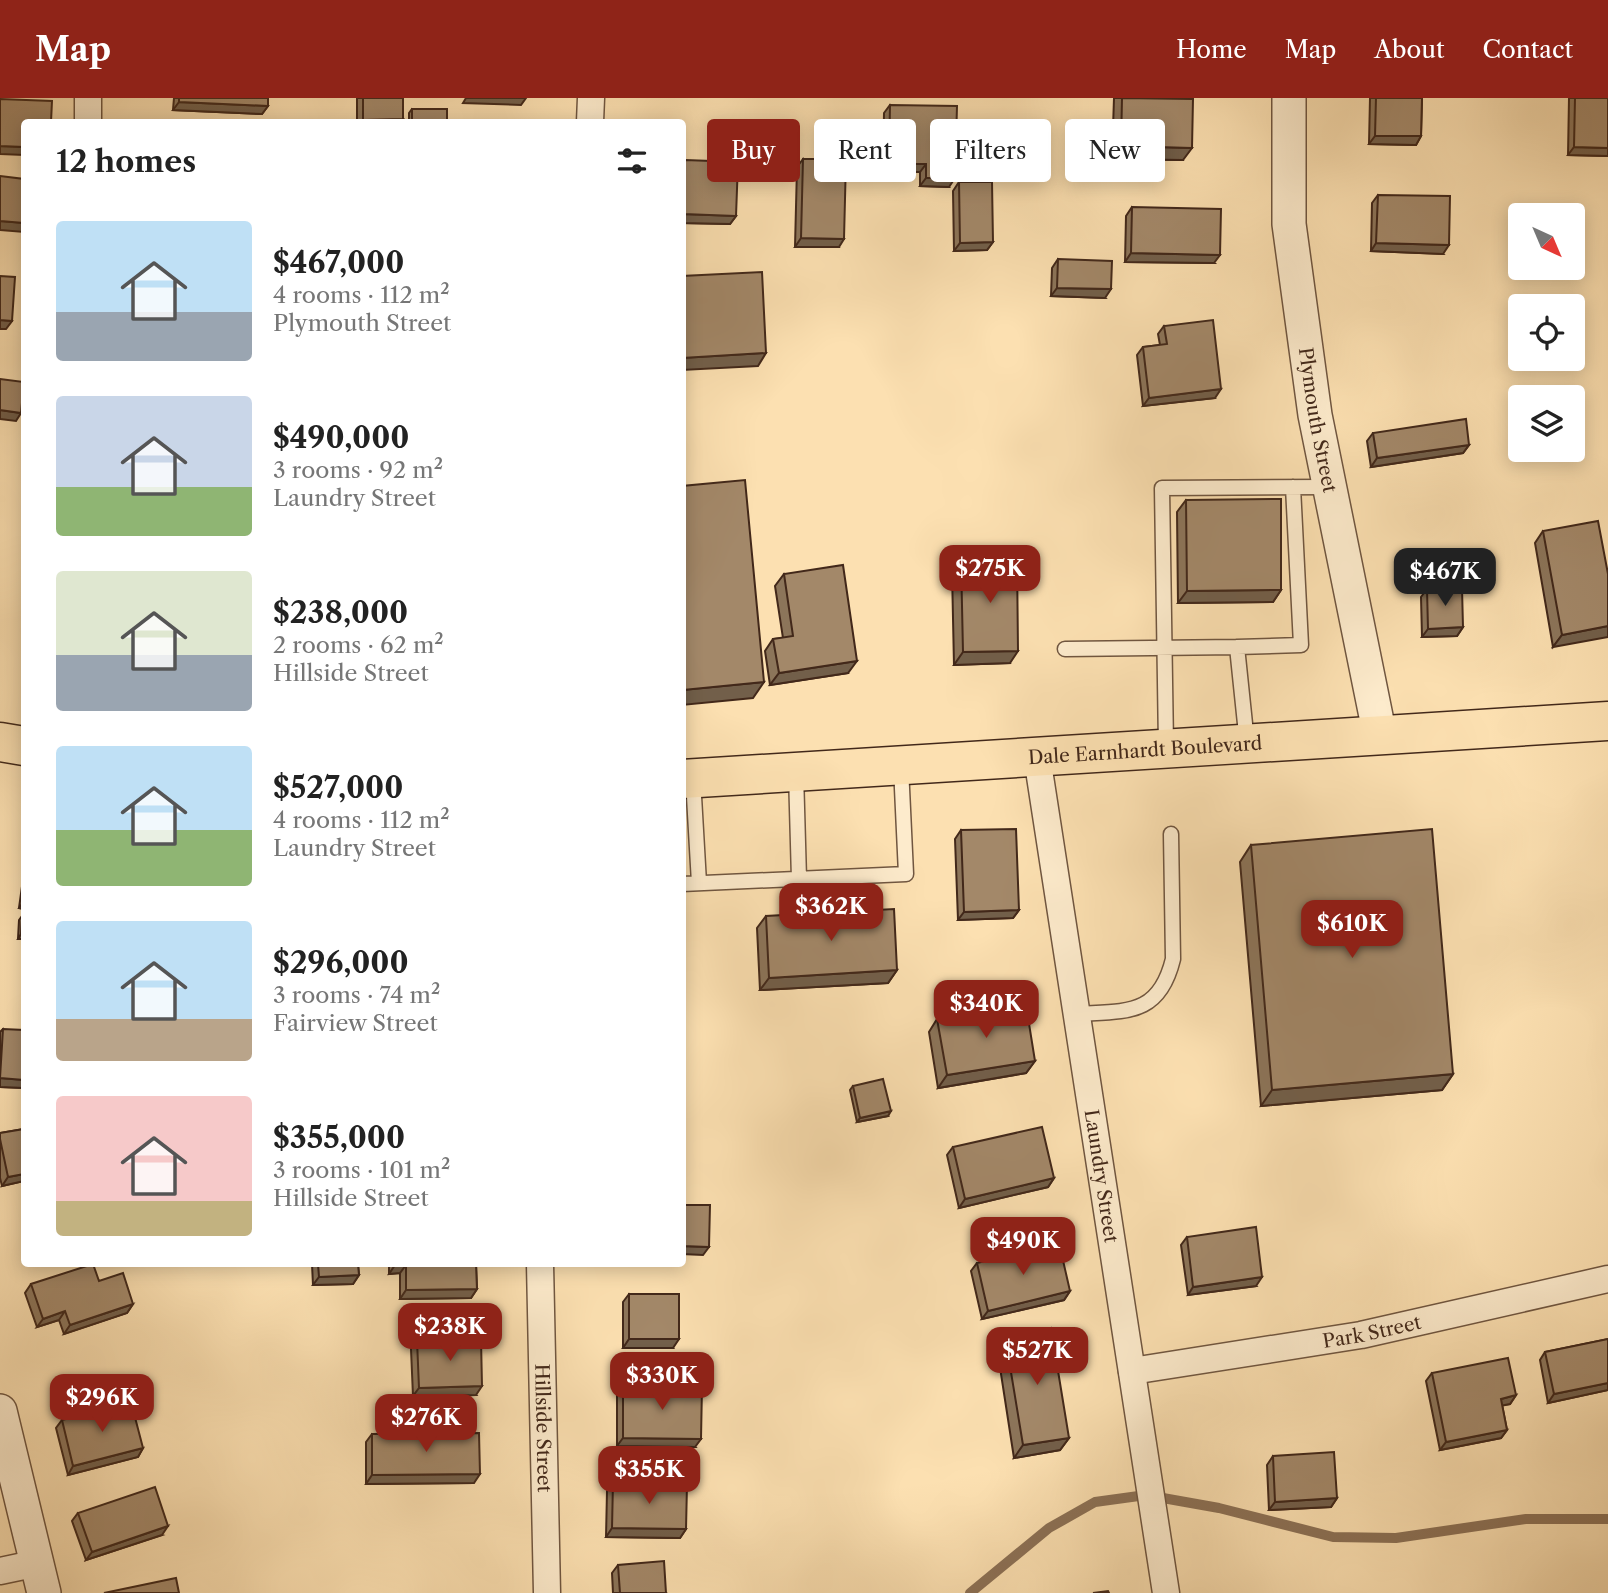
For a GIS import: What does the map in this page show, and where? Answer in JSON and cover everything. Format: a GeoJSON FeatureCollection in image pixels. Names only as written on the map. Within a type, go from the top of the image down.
{"type":"FeatureCollection","features":[{"type":"Feature","properties":{"kind":"main road","name":"Dale Earnhardt Boulevard"},"geometry":{"type":"LineString","coordinates":[[688,778],[1608,721]]}},
{"type":"Feature","properties":{"kind":"main road"},"geometry":{"type":"LineString","coordinates":[[0,742],[21,746]]}},
{"type":"Feature","properties":{"kind":"street"},"geometry":{"type":"LineString","coordinates":[[88,98],[88,119]]}},
{"type":"Feature","properties":{"kind":"street"},"geometry":{"type":"LineString","coordinates":[[590,119],[591,98]]}},
{"type":"Feature","properties":{"kind":"street","name":"Plymouth Street"},"geometry":{"type":"LineString","coordinates":[[1289,98],[1289,224],[1315,415],[1380,736]]}},
{"type":"Feature","properties":{"kind":"street","name":"Laundry Street"},"geometry":{"type":"LineString","coordinates":[[1037,757],[1166,1593]]}},
{"type":"Feature","properties":{"kind":"street","name":"Hillside Street"},"geometry":{"type":"LineString","coordinates":[[540,1267],[547,1593]]}},
{"type":"Feature","properties":{"kind":"street","name":"Park Street"},"geometry":{"type":"LineString","coordinates":[[1132,1371],[1361,1335],[1608,1279]]}},
{"type":"Feature","properties":{"kind":"street"},"geometry":{"type":"LineString","coordinates":[[0,1411],[41,1578],[0,1572]]}},
{"type":"Feature","properties":{"kind":"lane"},"geometry":{"type":"LineString","coordinates":[[1166,749],[1162,488],[1329,486]]}},
{"type":"Feature","properties":{"kind":"lane"},"geometry":{"type":"LineString","coordinates":[[1065,649],[1301,645],[1293,487]]}},
{"type":"Feature","properties":{"kind":"lane"},"geometry":{"type":"LineString","coordinates":[[1237,647],[1247,744]]}},
{"type":"Feature","properties":{"kind":"lane"},"geometry":{"type":"LineString","coordinates":[[686,884],[906,874],[901,765]]}},
{"type":"Feature","properties":{"kind":"lane"},"geometry":{"type":"LineString","coordinates":[[796,772],[799,879]]}},
{"type":"Feature","properties":{"kind":"lane"},"geometry":{"type":"LineString","coordinates":[[688,778],[699,883]]}},
{"type":"Feature","properties":{"kind":"lane"},"geometry":{"type":"LineString","coordinates":[[1077,1014],[1120,1012],[1147,1004],[1161,992],[1169,977],[1173,959],[1171,834]]}},
{"type":"Feature","properties":{"kind":"building"},"geometry":{"type":"Polygon","coordinates":[[[179,98],[268,98],[268,106],[179,102],[179,98]]]}},
{"type":"Feature","properties":{"kind":"building"},"geometry":{"type":"Polygon","coordinates":[[[363,98],[403,98],[403,119],[363,119],[363,98]]]}},
{"type":"Feature","properties":{"kind":"building"},"geometry":{"type":"Polygon","coordinates":[[[1122,98],[1193,99],[1192,148],[1165,147],[1165,119],[1122,119],[1122,98]]]}},
{"type":"Feature","properties":{"kind":"building"},"geometry":{"type":"Polygon","coordinates":[[[1376,98],[1422,98],[1421,136],[1375,136],[1376,98]]]}},
{"type":"Feature","properties":{"kind":"building"},"geometry":{"type":"Polygon","coordinates":[[[1575,98],[1608,98],[1608,148],[1574,147],[1575,98]]]}},
{"type":"Feature","properties":{"kind":"building"},"geometry":{"type":"Polygon","coordinates":[[[0,99],[52,101],[51,119],[21,119],[21,147],[0,146],[0,99]]]}},
{"type":"Feature","properties":{"kind":"building"},"geometry":{"type":"Polygon","coordinates":[[[890,105],[957,106],[957,119],[930,119],[930,178],[926,178],[926,164],[916,164],[916,119],[890,119],[890,105]]]}},
{"type":"Feature","properties":{"kind":"building"},"geometry":{"type":"Polygon","coordinates":[[[412,109],[447,109],[447,119],[412,119],[412,109]]]}},
{"type":"Feature","properties":{"kind":"building"},"geometry":{"type":"Polygon","coordinates":[[[803,159],[814,159],[814,182],[845,182],[844,239],[801,238],[803,159]]]}},
{"type":"Feature","properties":{"kind":"building"},"geometry":{"type":"Polygon","coordinates":[[[686,160],[707,161],[707,182],[737,182],[736,216],[686,214],[686,160]]]}},
{"type":"Feature","properties":{"kind":"building"},"geometry":{"type":"Polygon","coordinates":[[[0,176],[21,179],[21,223],[0,221],[0,176]]]}},
{"type":"Feature","properties":{"kind":"building"},"geometry":{"type":"Polygon","coordinates":[[[959,182],[992,182],[993,242],[960,243],[959,182]]]}},
{"type":"Feature","properties":{"kind":"building"},"geometry":{"type":"Polygon","coordinates":[[[1378,195],[1450,196],[1449,245],[1376,243],[1378,195]]]}},
{"type":"Feature","properties":{"kind":"building"},"geometry":{"type":"Polygon","coordinates":[[[1132,207],[1221,209],[1220,255],[1131,253],[1132,207]]]}},
{"type":"Feature","properties":{"kind":"building"},"geometry":{"type":"Polygon","coordinates":[[[1058,259],[1112,261],[1111,289],[1057,288],[1058,259]]]}},
{"type":"Feature","properties":{"kind":"building"},"geometry":{"type":"Polygon","coordinates":[[[762,272],[766,353],[686,358],[686,276],[762,272]]]}},
{"type":"Feature","properties":{"kind":"building"},"geometry":{"type":"Polygon","coordinates":[[[0,276],[15,277],[12,321],[0,320],[0,276]]]}},
{"type":"Feature","properties":{"kind":"building"},"geometry":{"type":"Polygon","coordinates":[[[1213,320],[1221,389],[1149,398],[1143,347],[1167,344],[1164,326],[1213,320]]]}},
{"type":"Feature","properties":{"kind":"building"},"geometry":{"type":"Polygon","coordinates":[[[0,379],[21,382],[21,413],[0,410],[0,379]]]}},
{"type":"Feature","properties":{"kind":"building"},"geometry":{"type":"Polygon","coordinates":[[[1466,419],[1469,445],[1377,458],[1373,433],[1466,419]]]}},
{"type":"Feature","properties":{"kind":"building"},"geometry":{"type":"Polygon","coordinates":[[[745,480],[764,682],[686,690],[686,486],[745,480]]]}},
{"type":"Feature","properties":{"kind":"building"},"geometry":{"type":"Polygon","coordinates":[[[1281,499],[1281,590],[1187,591],[1186,500],[1281,499]]]}},
{"type":"Feature","properties":{"kind":"building"},"geometry":{"type":"Polygon","coordinates":[[[1598,521],[1608,574],[1608,626],[1562,635],[1543,531],[1598,521]]]}},
{"type":"Feature","properties":{"kind":"building"},"geometry":{"type":"Polygon","coordinates":[[[1017,558],[1018,651],[963,652],[961,559],[1017,558]]]}},
{"type":"Feature","properties":{"kind":"building"},"geometry":{"type":"Polygon","coordinates":[[[843,565],[857,661],[779,673],[773,639],[793,636],[784,574],[843,565]]]}},
{"type":"Feature","properties":{"kind":"building"},"geometry":{"type":"Polygon","coordinates":[[[1462,588],[1463,627],[1428,629],[1427,589],[1462,588]]]}},
{"type":"Feature","properties":{"kind":"building"},"geometry":{"type":"Polygon","coordinates":[[[1016,829],[1019,910],[964,912],[961,830],[1016,829]]]}},
{"type":"Feature","properties":{"kind":"building"},"geometry":{"type":"Polygon","coordinates":[[[1432,829],[1453,1074],[1272,1090],[1251,845],[1432,829]]]}},
{"type":"Feature","properties":{"kind":"building"},"geometry":{"type":"Polygon","coordinates":[[[894,909],[897,970],[769,978],[766,916],[894,909]]]}},
{"type":"Feature","properties":{"kind":"building"},"geometry":{"type":"Polygon","coordinates":[[[1026,1005],[1035,1061],[947,1075],[937,1019],[1026,1005]]]}},
{"type":"Feature","properties":{"kind":"building"},"geometry":{"type":"Polygon","coordinates":[[[3,1029],[21,1030],[21,1080],[0,1078],[3,1029]]]}},
{"type":"Feature","properties":{"kind":"building"},"geometry":{"type":"Polygon","coordinates":[[[883,1079],[891,1111],[860,1118],[853,1086],[883,1079]]]}},
{"type":"Feature","properties":{"kind":"building"},"geometry":{"type":"Polygon","coordinates":[[[1042,1127],[1054,1178],[965,1199],[953,1147],[1042,1127]]]}},
{"type":"Feature","properties":{"kind":"building"},"geometry":{"type":"Polygon","coordinates":[[[21,1130],[21,1175],[8,1177],[0,1133],[21,1130]]]}},
{"type":"Feature","properties":{"kind":"building"},"geometry":{"type":"Polygon","coordinates":[[[686,1205],[710,1205],[709,1247],[686,1246],[686,1205]]]}},
{"type":"Feature","properties":{"kind":"building"},"geometry":{"type":"Polygon","coordinates":[[[1256,1227],[1262,1277],[1193,1287],[1187,1237],[1256,1227]]]}},
{"type":"Feature","properties":{"kind":"building"},"geometry":{"type":"Polygon","coordinates":[[[1059,1243],[1070,1291],[988,1311],[977,1263],[1059,1243]]]}},
{"type":"Feature","properties":{"kind":"building"},"geometry":{"type":"Polygon","coordinates":[[[84,1267],[94,1267],[99,1281],[123,1273],[133,1304],[70,1325],[65,1311],[43,1319],[31,1284],[84,1267]]]}},
{"type":"Feature","properties":{"kind":"building"},"geometry":{"type":"Polygon","coordinates":[[[318,1267],[358,1267],[359,1275],[319,1277],[318,1267]]]}},
{"type":"Feature","properties":{"kind":"building"},"geometry":{"type":"Polygon","coordinates":[[[406,1267],[476,1267],[477,1289],[406,1290],[406,1267]]]}},
{"type":"Feature","properties":{"kind":"building"},"geometry":{"type":"Polygon","coordinates":[[[629,1294],[679,1294],[679,1339],[629,1339],[629,1294]]]}},
{"type":"Feature","properties":{"kind":"building"},"geometry":{"type":"Polygon","coordinates":[[[1051,1328],[1069,1438],[1023,1445],[1005,1336],[1051,1328]]]}},
{"type":"Feature","properties":{"kind":"building"},"geometry":{"type":"Polygon","coordinates":[[[481,1339],[482,1386],[419,1388],[417,1340],[481,1339]]]}},
{"type":"Feature","properties":{"kind":"building"},"geometry":{"type":"Polygon","coordinates":[[[1608,1339],[1608,1383],[1554,1394],[1545,1352],[1608,1339]]]}},
{"type":"Feature","properties":{"kind":"building"},"geometry":{"type":"Polygon","coordinates":[[[1508,1358],[1516,1395],[1501,1399],[1507,1430],[1446,1442],[1432,1373],[1508,1358]]]}},
{"type":"Feature","properties":{"kind":"building"},"geometry":{"type":"Polygon","coordinates":[[[623,1386],[702,1387],[701,1439],[623,1438],[623,1386]]]}},
{"type":"Feature","properties":{"kind":"building"},"geometry":{"type":"Polygon","coordinates":[[[131,1402],[143,1448],[73,1466],[62,1420],[131,1402]]]}},
{"type":"Feature","properties":{"kind":"building"},"geometry":{"type":"Polygon","coordinates":[[[479,1433],[480,1474],[372,1475],[372,1434],[479,1433]]]}},
{"type":"Feature","properties":{"kind":"building"},"geometry":{"type":"Polygon","coordinates":[[[1334,1452],[1337,1498],[1275,1502],[1273,1456],[1334,1452]]]}},
{"type":"Feature","properties":{"kind":"building"},"geometry":{"type":"Polygon","coordinates":[[[613,1482],[687,1484],[686,1529],[612,1528],[613,1482]]]}},
{"type":"Feature","properties":{"kind":"building"},"geometry":{"type":"Polygon","coordinates":[[[155,1487],[168,1526],[92,1552],[78,1513],[155,1487]]]}},
{"type":"Feature","properties":{"kind":"building"},"geometry":{"type":"Polygon","coordinates":[[[664,1561],[666,1593],[620,1593],[618,1565],[664,1561]]]}},
{"type":"Feature","properties":{"kind":"building"},"geometry":{"type":"Polygon","coordinates":[[[176,1578],[179,1593],[104,1593],[176,1578]]]}},
{"type":"Feature","properties":{"kind":"waterway"},"geometry":{"type":"LineString","coordinates":[[970,1593],[1049,1528],[1095,1502],[1146,1495],[1219,1508],[1333,1537],[1396,1538],[1526,1519],[1608,1519]]}}]}
